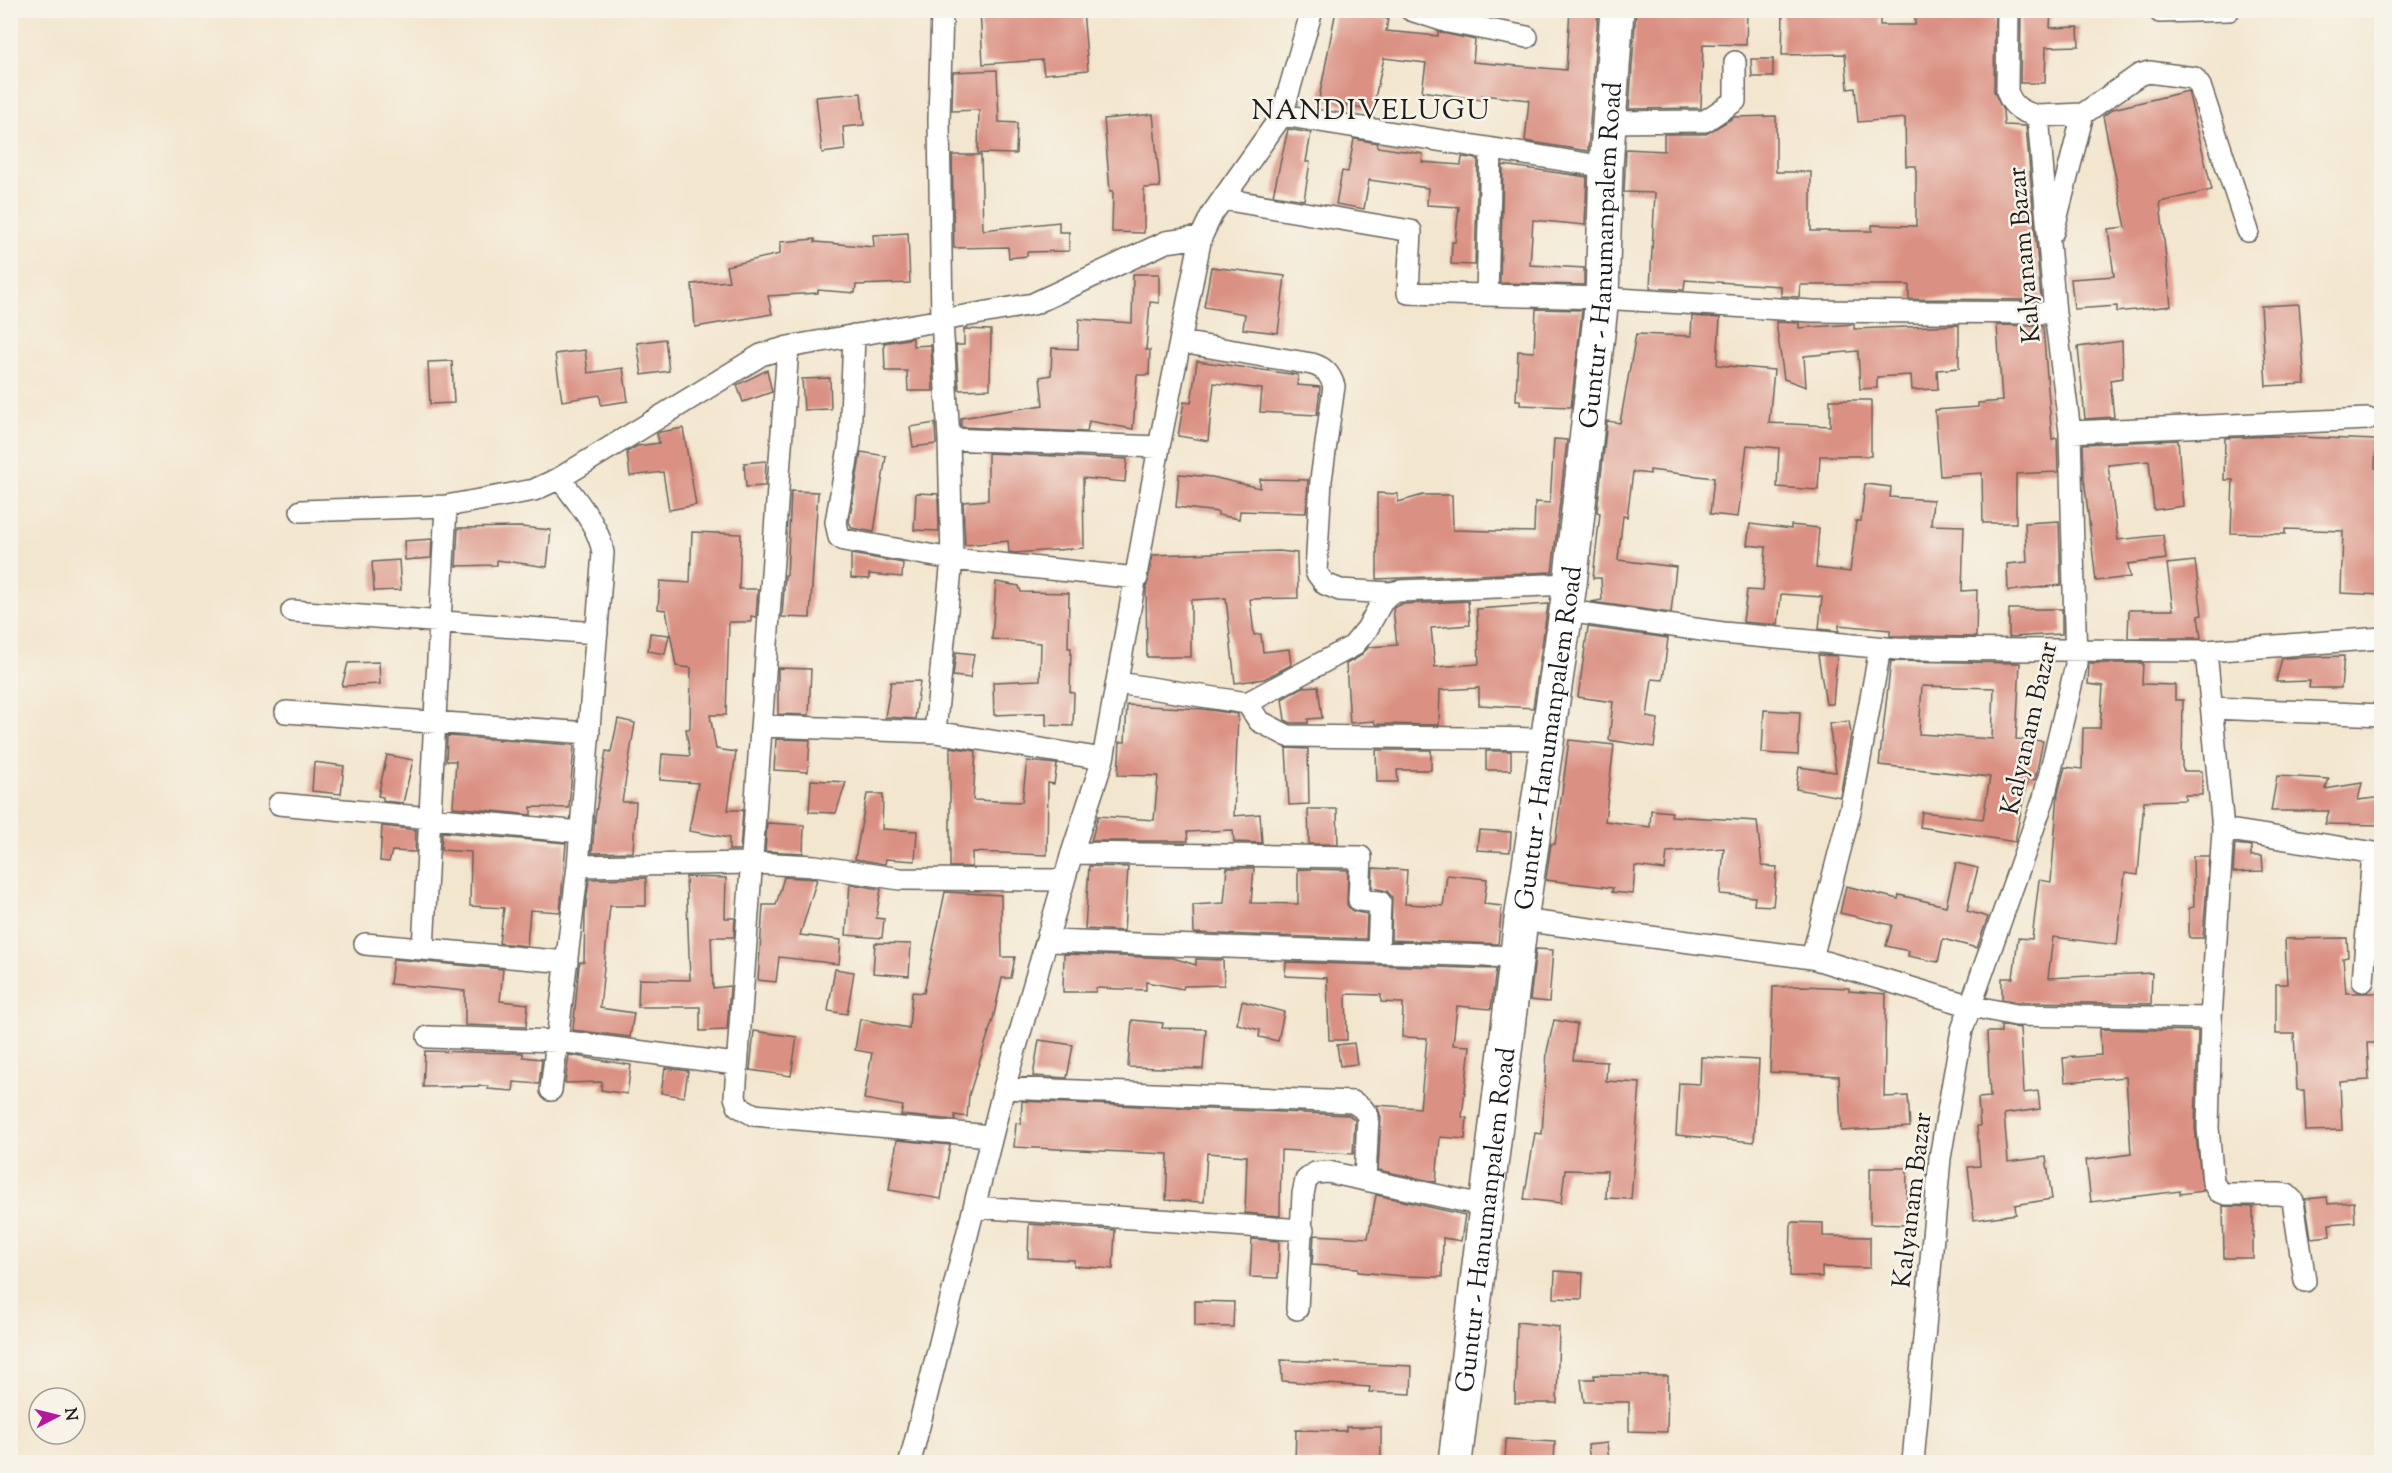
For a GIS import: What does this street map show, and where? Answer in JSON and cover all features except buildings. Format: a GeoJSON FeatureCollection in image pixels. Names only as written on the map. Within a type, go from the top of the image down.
{"type":"FeatureCollection","features":[{"type":"Feature","properties":{"kind":"main road","name":"Guntur - Hanumanpalem Road"},"geometry":{"type":"LineString","coordinates":[[1455,1462],[1521,920],[1546,739],[1569,597],[1602,298],[1608,122],[1617,10]]}},
{"type":"Feature","properties":{"kind":"street"},"geometry":{"type":"LineString","coordinates":[[935,732],[952,559],[949,439],[942,320],[939,120],[942,10]]}},
{"type":"Feature","properties":{"kind":"street"},"geometry":{"type":"LineString","coordinates":[[910,1462],[1004,1088],[1049,941],[1072,853],[1103,759],[1159,447],[1201,237],[1223,199],[1282,116],[1312,10]]}},
{"type":"Feature","properties":{"kind":"street"},"geometry":{"type":"LineString","coordinates":[[1411,10],[1448,22],[1527,37]]}},
{"type":"Feature","properties":{"kind":"street"},"geometry":{"type":"LineString","coordinates":[[2008,10],[2007,91],[2011,103],[2024,112],[2038,116],[2083,114],[2139,75],[2149,72],[2194,78],[2200,86],[2248,231]]}},
{"type":"Feature","properties":{"kind":"street"},"geometry":{"type":"LineString","coordinates":[[2160,12],[2229,10]]}},
{"type":"Feature","properties":{"kind":"street"},"geometry":{"type":"LineString","coordinates":[[1608,122],[1705,121],[1735,100],[1736,62]]}},
{"type":"Feature","properties":{"kind":"street"},"geometry":{"type":"LineString","coordinates":[[2049,247],[2083,114]]}},
{"type":"Feature","properties":{"kind":"street"},"geometry":{"type":"LineString","coordinates":[[1282,116],[1606,167]]}},
{"type":"Feature","properties":{"kind":"street","name":"Kalyanam Bazar"},"geometry":{"type":"LineString","coordinates":[[1913,1462],[1940,1158],[1962,1030],[2044,798],[2077,651],[2070,432],[2055,313],[2038,116]]}},
{"type":"Feature","properties":{"kind":"street"},"geometry":{"type":"LineString","coordinates":[[1487,295],[1491,149]]}},
{"type":"Feature","properties":{"kind":"street"},"geometry":{"type":"LineString","coordinates":[[1223,199],[1411,231],[1408,293],[1602,298],[1812,311],[2055,313]]}},
{"type":"Feature","properties":{"kind":"street"},"geometry":{"type":"LineString","coordinates":[[302,511],[446,506],[534,490],[560,478],[748,362],[788,347],[1033,304],[1166,242],[1201,237]]}},
{"type":"Feature","properties":{"kind":"street"},"geometry":{"type":"LineString","coordinates":[[854,335],[850,442],[836,531],[844,540],[952,559],[1137,578]]}},
{"type":"Feature","properties":{"kind":"street"},"geometry":{"type":"LineString","coordinates":[[1180,342],[1312,364],[1323,368],[1331,376],[1334,387],[1321,480],[1316,572],[1325,584],[1340,590],[1569,597],[1723,633],[1880,649],[2206,651],[2382,638]]}},
{"type":"Feature","properties":{"kind":"street"},"geometry":{"type":"LineString","coordinates":[[788,347],[753,863],[735,1064],[735,1096],[738,1106],[754,1115],[991,1136]]}},
{"type":"Feature","properties":{"kind":"street"},"geometry":{"type":"LineString","coordinates":[[2070,432],[2368,418]]}},
{"type":"Feature","properties":{"kind":"street"},"geometry":{"type":"LineString","coordinates":[[949,439],[1159,447]]}},
{"type":"Feature","properties":{"kind":"street"},"geometry":{"type":"LineString","coordinates":[[551,1090],[559,1041],[578,866],[603,553],[601,541],[560,478]]}},
{"type":"Feature","properties":{"kind":"street"},"geometry":{"type":"LineString","coordinates":[[423,950],[446,506]]}},
{"type":"Feature","properties":{"kind":"street"},"geometry":{"type":"LineString","coordinates":[[1118,683],[1247,703],[1353,646],[1390,593]]}},
{"type":"Feature","properties":{"kind":"street"},"geometry":{"type":"LineString","coordinates":[[292,611],[597,633]]}},
{"type":"Feature","properties":{"kind":"street"},"geometry":{"type":"LineString","coordinates":[[1812,958],[1851,807],[1880,649]]}},
{"type":"Feature","properties":{"kind":"street"},"geometry":{"type":"LineString","coordinates":[[2206,651],[2223,829],[2211,1018],[2208,1128],[2213,1182],[2218,1191],[2226,1194],[2279,1194],[2287,1195],[2293,1201],[2305,1281]]}},
{"type":"Feature","properties":{"kind":"street"},"geometry":{"type":"LineString","coordinates":[[1247,703],[1259,721],[1288,736],[1546,739]]}},
{"type":"Feature","properties":{"kind":"street"},"geometry":{"type":"LineString","coordinates":[[2211,708],[2382,715]]}},
{"type":"Feature","properties":{"kind":"street"},"geometry":{"type":"LineString","coordinates":[[286,712],[589,733]]}},
{"type":"Feature","properties":{"kind":"street"},"geometry":{"type":"LineString","coordinates":[[763,726],[935,732],[1103,759]]}},
{"type":"Feature","properties":{"kind":"street"},"geometry":{"type":"LineString","coordinates":[[279,804],[581,832]]}},
{"type":"Feature","properties":{"kind":"street"},"geometry":{"type":"LineString","coordinates":[[2223,829],[2377,853],[2363,981]]}},
{"type":"Feature","properties":{"kind":"street"},"geometry":{"type":"LineString","coordinates":[[1072,853],[1361,857],[1359,900],[1380,902],[1378,952]]}},
{"type":"Feature","properties":{"kind":"street"},"geometry":{"type":"LineString","coordinates":[[578,866],[753,863],[836,868],[900,879],[1064,880]]}},
{"type":"Feature","properties":{"kind":"street"},"geometry":{"type":"LineString","coordinates":[[1521,920],[1812,958],[1971,1006],[2028,1017],[2211,1018]]}},
{"type":"Feature","properties":{"kind":"street"},"geometry":{"type":"LineString","coordinates":[[1049,941],[1517,957]]}},
{"type":"Feature","properties":{"kind":"street"},"geometry":{"type":"LineString","coordinates":[[365,944],[567,962]]}},
{"type":"Feature","properties":{"kind":"street"},"geometry":{"type":"LineString","coordinates":[[428,1037],[559,1041],[735,1064]]}},
{"type":"Feature","properties":{"kind":"street"},"geometry":{"type":"LineString","coordinates":[[1004,1088],[1353,1102],[1368,1116],[1365,1180]]}},
{"type":"Feature","properties":{"kind":"street"},"geometry":{"type":"LineString","coordinates":[[1297,1309],[1306,1180],[1315,1173],[1328,1172],[1487,1206]]}},
{"type":"Feature","properties":{"kind":"street"},"geometry":{"type":"LineString","coordinates":[[974,1207],[1303,1230]]}},
{"type":"Feature","properties":{"kind":"district","name":"NANDIVELUGU"},"geometry":{"type":"Point","coordinates":[1371,109]}}]}
